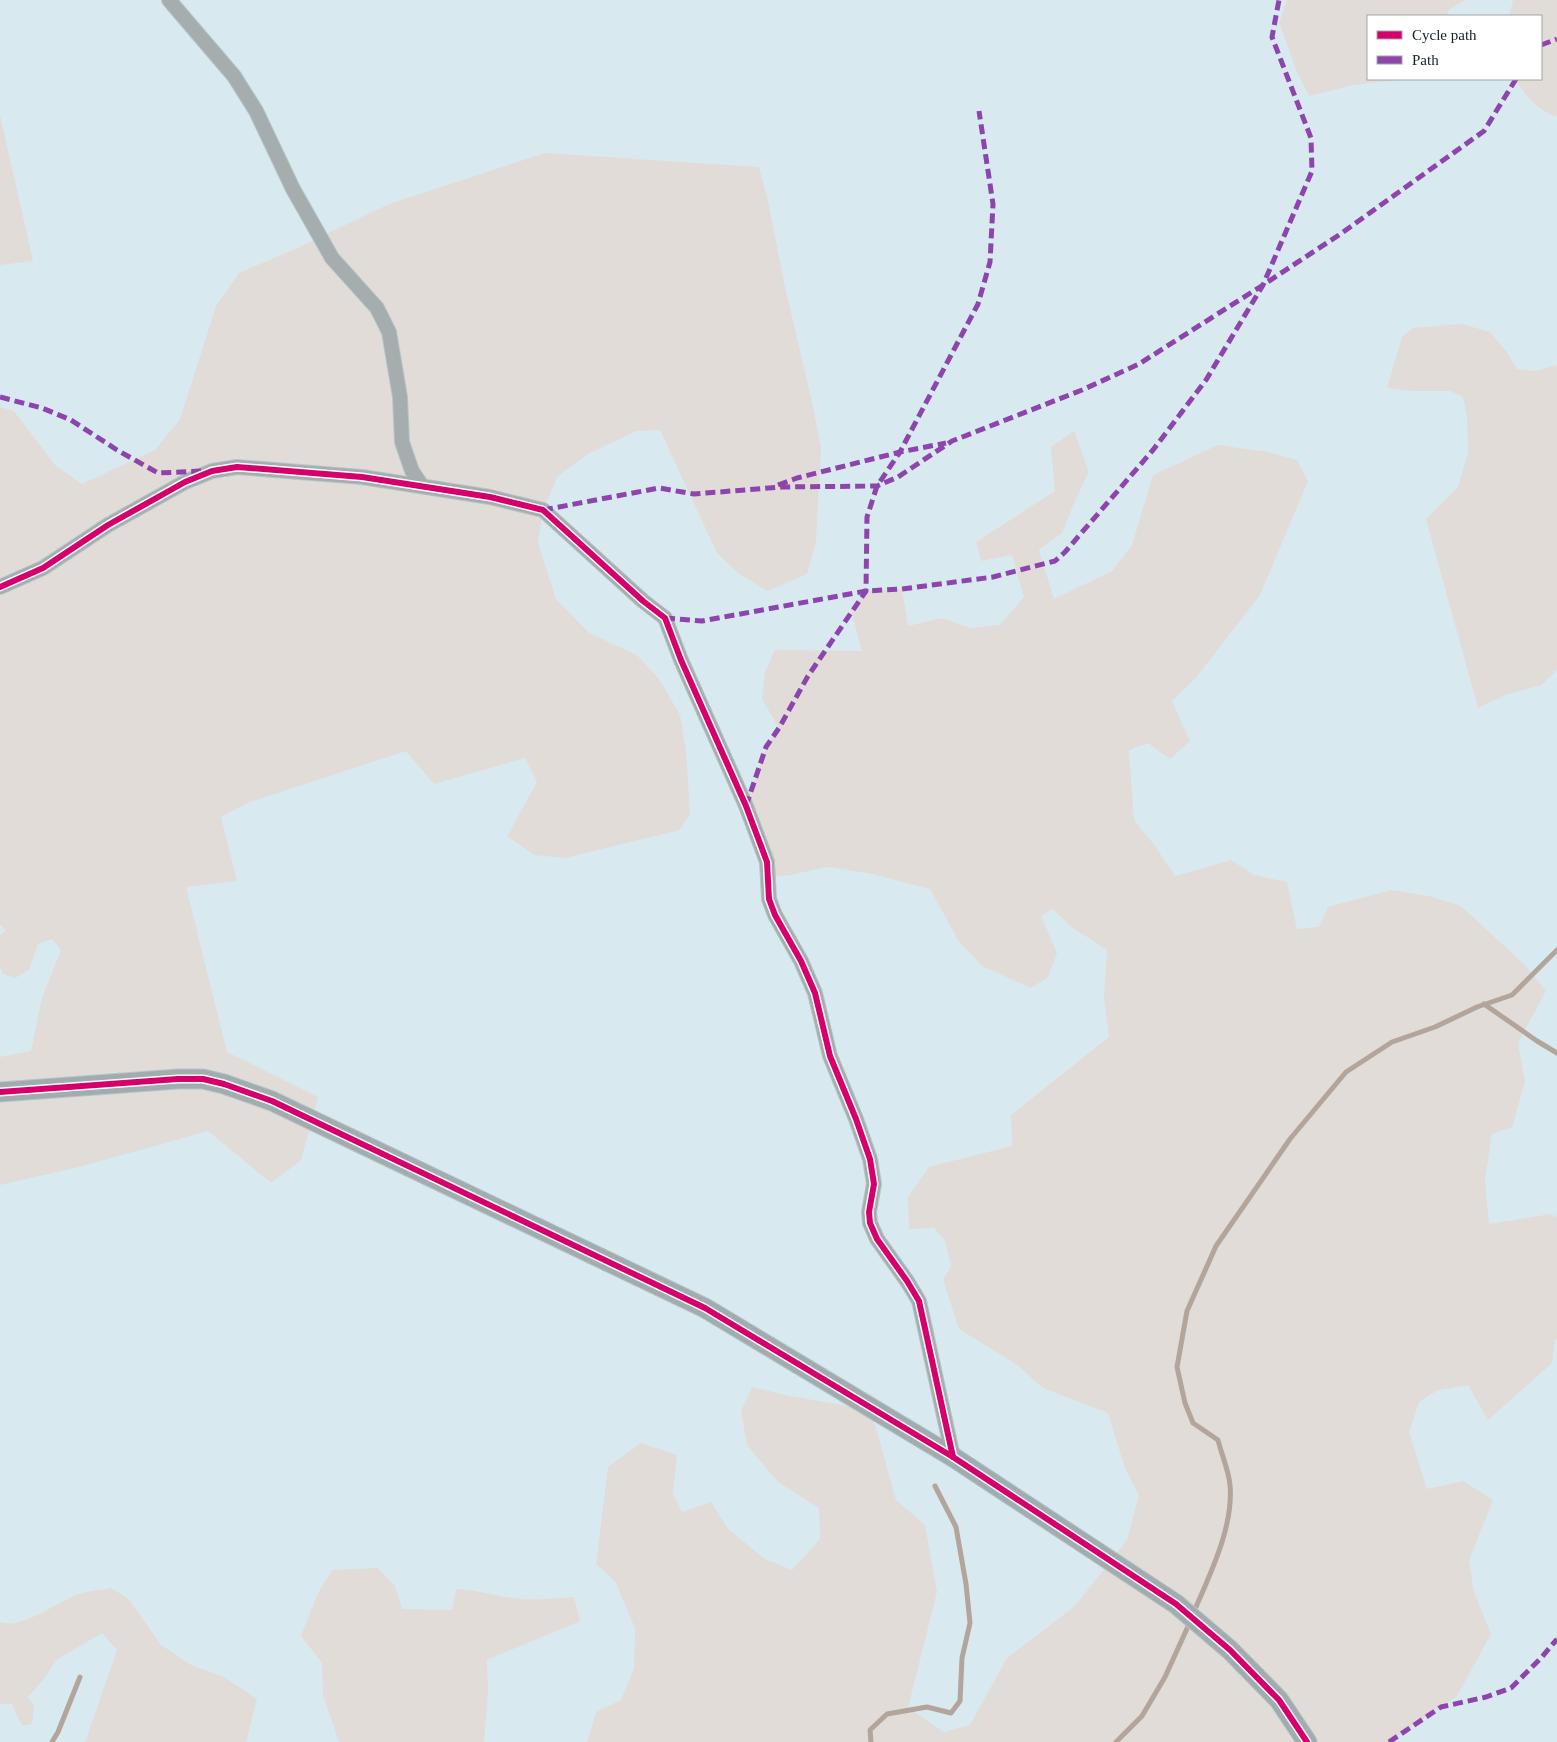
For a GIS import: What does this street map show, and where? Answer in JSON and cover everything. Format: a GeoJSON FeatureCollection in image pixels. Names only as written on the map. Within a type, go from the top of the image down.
{"type":"FeatureCollection","features":[{"type":"Feature","properties":{"kind":"street"},"geometry":{"type":"LineString","coordinates":[[169,0],[234,76],[256,111],[293,189],[332,258],[377,308],[388,332],[400,397],[402,442],[412,471],[422,486]]}},
{"type":"Feature","properties":{"kind":"street"},"geometry":{"type":"LineString","coordinates":[[0,587],[43,568],[108,525],[185,482],[212,471],[237,466],[362,477],[490,497],[543,510],[643,601],[665,618],[681,660],[746,806],[766,862],[769,898],[775,915],[815,993],[830,1056],[870,1159],[874,1184],[869,1212],[870,1223],[877,1239],[907,1281],[918,1301],[953,1457]]}},
{"type":"Feature","properties":{"kind":"street"},"geometry":{"type":"LineString","coordinates":[[0,1092],[178,1079],[204,1079],[224,1084],[272,1101],[705,1308],[953,1457],[1176,1604],[1230,1650],[1279,1700],[1307,1742]]}},
{"type":"Feature","properties":{"kind":"shaded area"},"geometry":{"type":"Polygon","coordinates":[[[1287,0],[1466,0],[1450,9],[1447,15],[1367,15],[1367,80],[1396,80],[1354,85],[1309,96],[1297,72],[1279,23],[1287,0]]]}},
{"type":"Feature","properties":{"kind":"shaded area"},"geometry":{"type":"Polygon","coordinates":[[[1513,0],[1557,0],[1557,117],[1538,106],[1515,80],[1542,80],[1542,15],[1509,15],[1513,0]]]}},
{"type":"Feature","properties":{"kind":"shaded area"},"geometry":{"type":"Polygon","coordinates":[[[0,115],[33,261],[0,265],[0,115]]]}},
{"type":"Feature","properties":{"kind":"shaded area"},"geometry":{"type":"Polygon","coordinates":[[[545,153],[759,167],[813,406],[821,448],[816,542],[807,574],[768,591],[739,574],[717,553],[660,430],[636,431],[588,454],[558,476],[543,510],[538,543],[556,599],[589,633],[637,655],[659,679],[680,715],[686,751],[690,814],[680,830],[565,858],[534,855],[507,836],[537,782],[525,758],[434,784],[406,751],[250,802],[221,817],[237,881],[186,887],[227,1052],[318,1097],[301,1160],[271,1183],[208,1131],[83,1166],[0,1185],[0,1057],[31,1051],[42,998],[61,950],[52,939],[38,944],[29,970],[15,978],[3,974],[0,967],[0,935],[6,931],[0,924],[0,407],[14,411],[55,465],[82,484],[155,450],[180,419],[216,306],[239,273],[293,250],[389,204],[545,153]]]}},
{"type":"Feature","properties":{"kind":"shaded area"},"geometry":{"type":"Polygon","coordinates":[[[1462,324],[1490,332],[1506,351],[1517,369],[1536,371],[1557,365],[1557,670],[1541,685],[1508,694],[1478,708],[1426,519],[1458,487],[1468,453],[1467,417],[1463,397],[1450,391],[1412,391],[1387,388],[1402,337],[1413,328],[1462,324]]]}},
{"type":"Feature","properties":{"kind":"shaded area"},"geometry":{"type":"Polygon","coordinates":[[[1074,431],[1089,472],[1062,533],[1039,550],[1054,599],[1112,571],[1132,545],[1153,475],[1218,445],[1268,452],[1297,460],[1308,481],[1260,595],[1195,679],[1172,701],[1190,741],[1170,759],[1148,743],[1129,750],[1134,820],[1155,846],[1175,876],[1231,860],[1254,875],[1287,882],[1297,929],[1319,927],[1328,907],[1391,890],[1429,896],[1461,906],[1524,964],[1546,991],[1518,1043],[1525,1082],[1512,1127],[1492,1134],[1485,1180],[1489,1224],[1551,1214],[1557,1217],[1557,1339],[1555,1340],[1552,1363],[1488,1420],[1468,1385],[1438,1390],[1419,1402],[1409,1432],[1427,1489],[1463,1481],[1493,1500],[1469,1560],[1474,1592],[1491,1634],[1457,1696],[1389,1742],[587,1742],[596,1712],[621,1700],[634,1668],[635,1628],[615,1581],[596,1564],[608,1467],[641,1443],[677,1455],[673,1494],[682,1512],[711,1502],[728,1529],[765,1559],[792,1570],[820,1539],[819,1508],[778,1482],[747,1445],[741,1411],[752,1387],[790,1396],[871,1410],[896,1500],[925,1525],[937,1592],[908,1708],[944,1732],[970,1725],[1007,1658],[1075,1606],[1127,1540],[1139,1495],[1125,1468],[1108,1413],[1043,1388],[1016,1364],[959,1329],[943,1280],[951,1266],[945,1241],[934,1228],[909,1229],[908,1197],[929,1167],[1012,1146],[1011,1115],[1109,1037],[1104,998],[1107,950],[1073,928],[1052,909],[1041,916],[1057,953],[1048,977],[1031,988],[982,966],[958,940],[930,889],[872,874],[828,867],[772,877],[746,806],[766,747],[779,728],[762,699],[765,672],[775,650],[862,651],[851,610],[866,591],[902,589],[908,626],[942,618],[970,628],[1000,625],[1024,597],[1012,555],[981,561],[976,542],[1055,491],[1051,447],[1074,431]]]}},
{"type":"Feature","properties":{"kind":"shaded area"},"geometry":{"type":"Polygon","coordinates":[[[378,1568],[395,1586],[402,1609],[452,1610],[456,1589],[524,1599],[574,1597],[580,1621],[487,1660],[488,1691],[484,1742],[339,1742],[323,1695],[322,1663],[301,1636],[318,1593],[332,1570],[378,1568]]]}},
{"type":"Feature","properties":{"kind":"shaded area"},"geometry":{"type":"Polygon","coordinates":[[[111,1588],[129,1599],[161,1645],[191,1665],[224,1677],[257,1699],[246,1742],[85,1742],[117,1650],[102,1633],[56,1660],[44,1679],[28,1697],[34,1706],[32,1724],[22,1726],[12,1704],[0,1704],[0,1622],[9,1623],[28,1619],[76,1595],[111,1588]]]}},
{"type":"Feature","properties":{"kind":"waterway"},"geometry":{"type":"LineString","coordinates":[[1193,1614],[1213,1568],[1224,1534],[1228,1518],[1230,1485],[1218,1440],[1193,1423],[1185,1403],[1177,1367],[1187,1311],[1216,1246],[1290,1139],[1346,1072],[1392,1042],[1435,1027],[1477,1007],[1512,995],[1557,950]]}},
{"type":"Feature","properties":{"kind":"waterway"},"geometry":{"type":"LineString","coordinates":[[1484,1004],[1557,1053]]}},
{"type":"Feature","properties":{"kind":"waterway"},"geometry":{"type":"LineString","coordinates":[[871,1742],[870,1730],[887,1714],[927,1707],[951,1713],[960,1701],[962,1658],[970,1623],[966,1584],[956,1527],[935,1486]]}},
{"type":"Feature","properties":{"kind":"waterway"},"geometry":{"type":"LineString","coordinates":[[1116,1742],[1142,1716],[1165,1677],[1190,1622]]}},
{"type":"Feature","properties":{"kind":"waterway"},"geometry":{"type":"LineString","coordinates":[[52,1742],[58,1732],[80,1677]]}},
{"type":"Feature","properties":{"kind":"marked path"},"geometry":{"type":"LineString","coordinates":[[665,618],[702,621],[866,591],[902,589],[993,577],[1055,561],[1065,552],[1153,450],[1206,380],[1263,285],[1312,171],[1311,138],[1272,37],[1279,0]]}},
{"type":"Feature","properties":{"kind":"marked path"},"geometry":{"type":"LineString","coordinates":[[1542,45],[1557,39]]}},
{"type":"Feature","properties":{"kind":"marked path"},"geometry":{"type":"LineString","coordinates":[[543,510],[659,488],[694,494],[782,487],[877,486],[898,477],[952,441],[1082,390],[1139,364],[1263,285],[1339,235],[1484,131],[1515,80]]}},
{"type":"Feature","properties":{"kind":"marked path"},"geometry":{"type":"LineString","coordinates":[[746,806],[766,747],[779,728],[808,676],[866,591],[867,517],[877,486],[900,452],[978,304],[990,262],[993,204],[979,111]]}},
{"type":"Feature","properties":{"kind":"marked path"},"geometry":{"type":"LineString","coordinates":[[0,397],[42,408],[71,420],[117,450],[158,473],[202,471]]}},
{"type":"Feature","properties":{"kind":"marked path"},"geometry":{"type":"LineString","coordinates":[[778,485],[797,478],[900,452],[946,443]]}},
{"type":"Feature","properties":{"kind":"marked path"},"geometry":{"type":"LineString","coordinates":[[1389,1742],[1441,1707],[1486,1697],[1511,1688],[1557,1639]]}},
{"type":"Feature","properties":{"kind":"cycle path"},"geometry":{"type":"LineString","coordinates":[[0,587],[43,568],[108,525],[185,482],[212,471],[237,467],[362,477],[490,497],[543,510],[643,601],[665,618],[681,660],[746,806],[767,862],[769,899],[775,915],[801,961],[815,993],[830,1056],[870,1159],[874,1184],[869,1212],[870,1223],[877,1239],[919,1301],[953,1457]]}},
{"type":"Feature","properties":{"kind":"cycle path"},"geometry":{"type":"LineString","coordinates":[[0,1092],[178,1079],[203,1079],[224,1084],[272,1101],[705,1308],[953,1457],[1176,1604],[1230,1650],[1279,1700],[1307,1742]]}}]}
